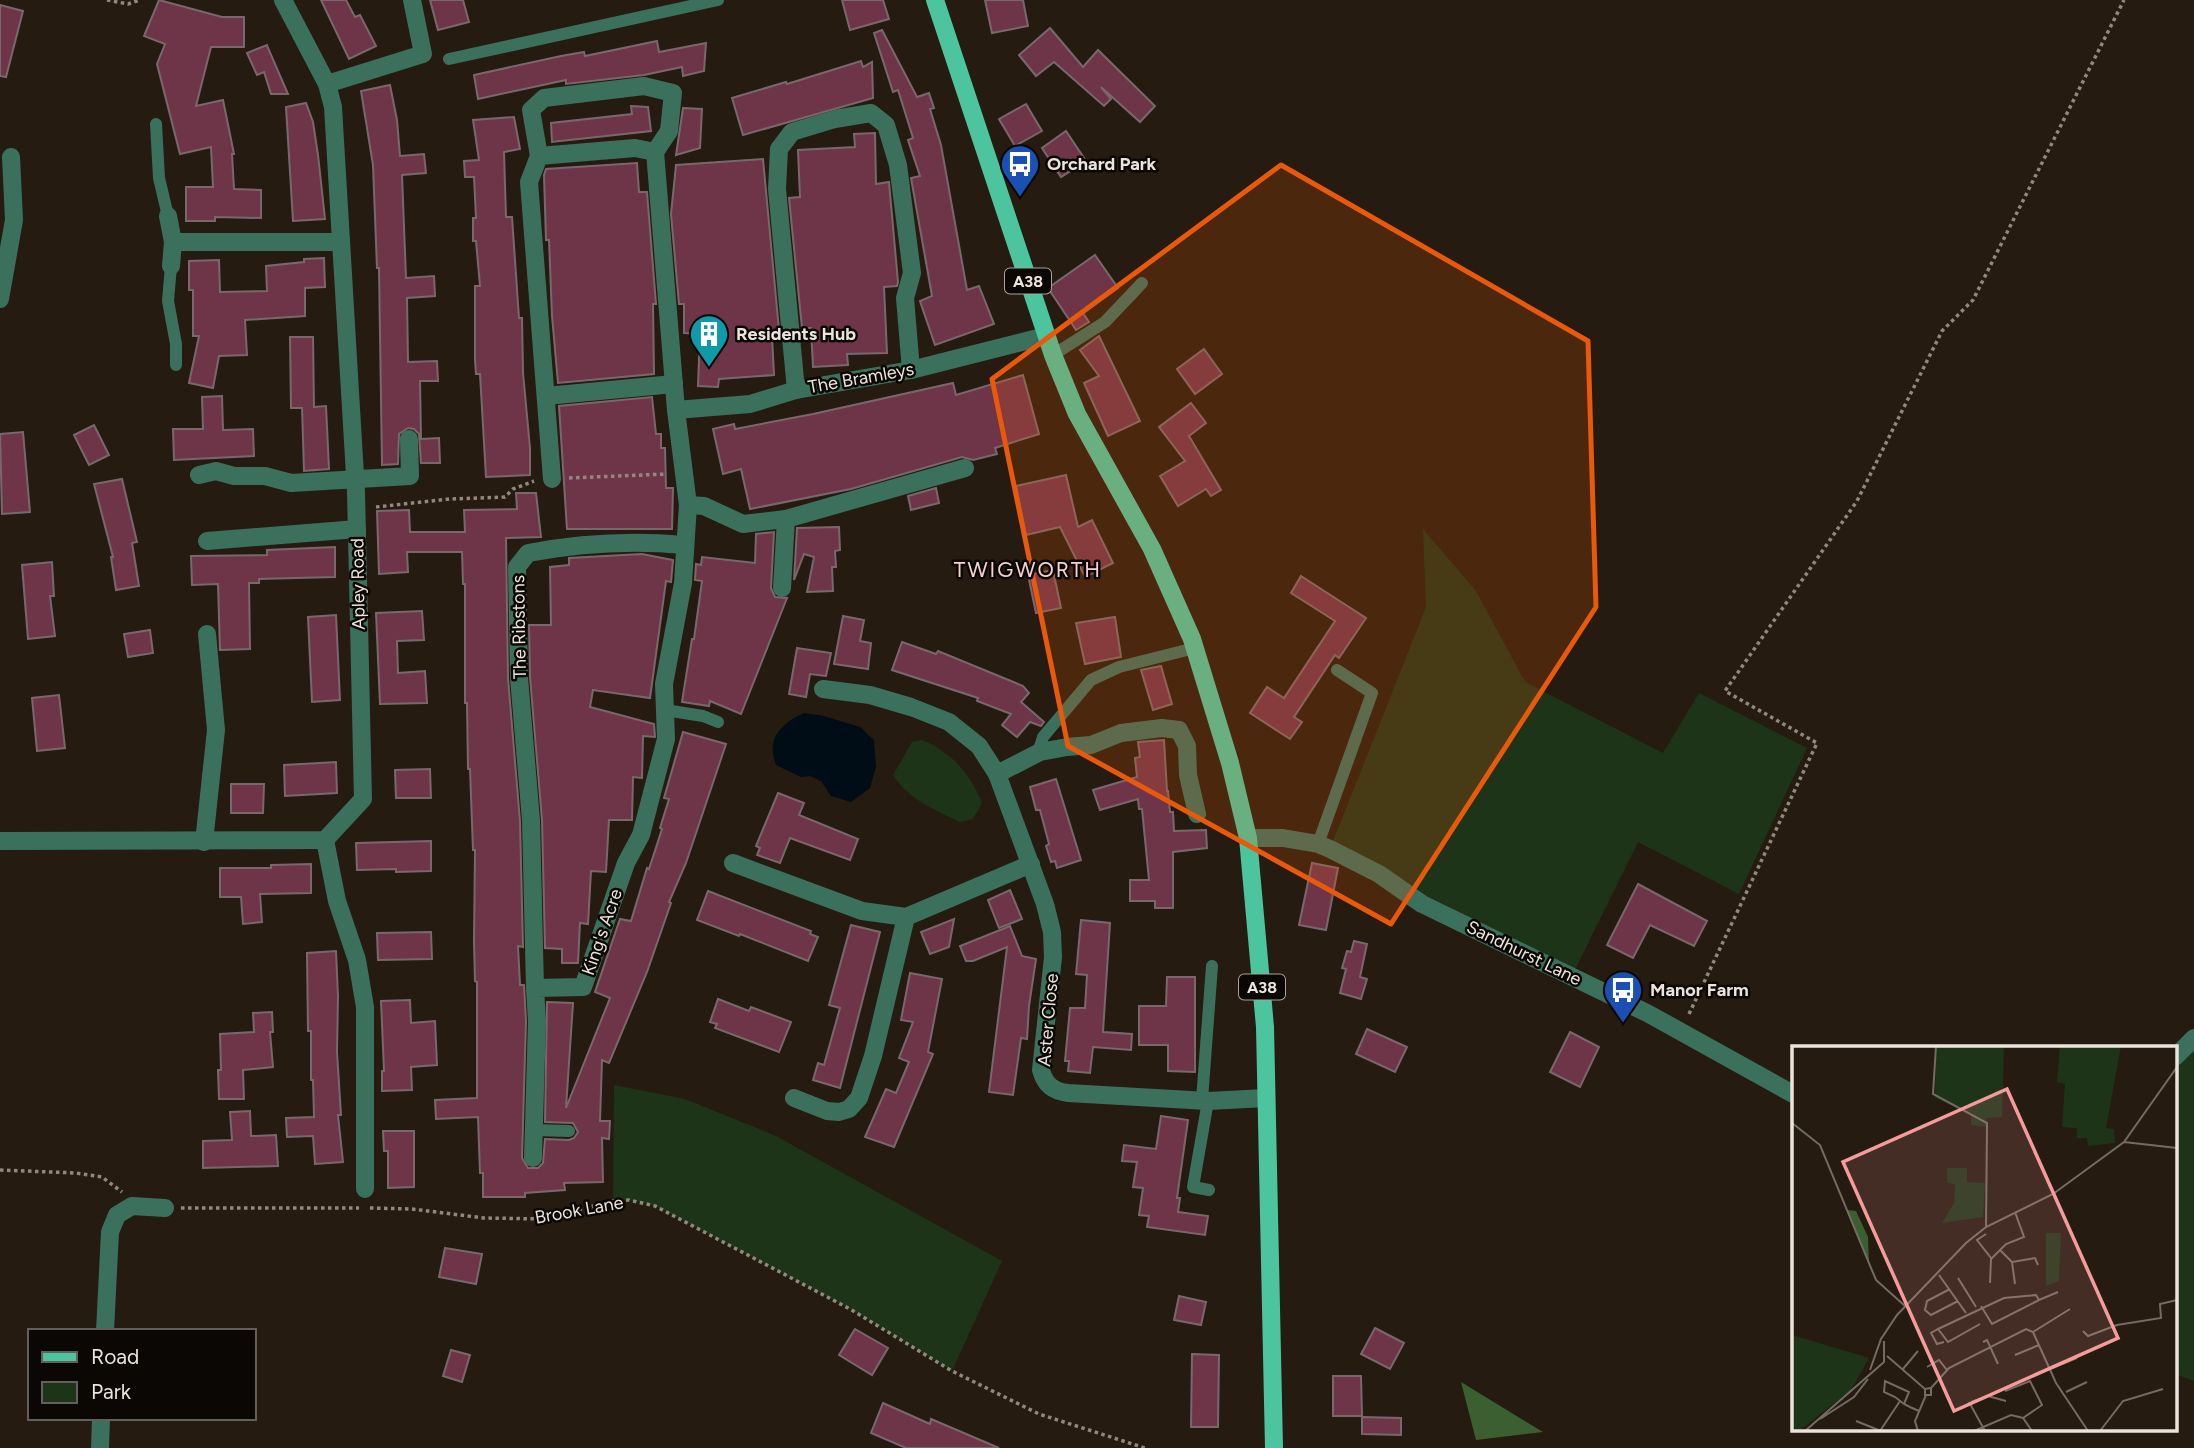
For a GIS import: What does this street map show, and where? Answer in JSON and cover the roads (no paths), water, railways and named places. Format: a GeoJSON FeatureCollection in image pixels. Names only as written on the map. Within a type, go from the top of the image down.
{"type":"FeatureCollection","features":[{"type":"Feature","properties":{"kind":"main road","name":"A38"},"geometry":{"type":"LineString","coordinates":[[935,0],[1053,355],[1077,414],[1152,549],[1195,648],[1230,763],[1248,838],[1265,1027],[1273,1448]]}},
{"type":"Feature","properties":{"kind":"street","name":"Apley Road"},"geometry":{"type":"LineString","coordinates":[[283,0],[327,84],[333,107],[355,481],[363,799],[325,840]]}},
{"type":"Feature","properties":{"kind":"street"},"geometry":{"type":"LineString","coordinates":[[327,84],[423,54],[412,0]]}},
{"type":"Feature","properties":{"kind":"street"},"geometry":{"type":"LineString","coordinates":[[552,479],[529,182],[539,156],[531,110],[544,98],[644,86],[673,93],[669,131],[655,152],[676,410],[688,505],[683,583],[664,684],[665,710]]}},
{"type":"Feature","properties":{"kind":"street"},"geometry":{"type":"LineString","coordinates":[[796,390],[777,189],[779,149],[792,132],[835,119],[871,113],[886,125],[898,164],[912,273],[905,298],[911,370]]}},
{"type":"Feature","properties":{"kind":"street"},"geometry":{"type":"LineString","coordinates":[[539,156],[635,148],[655,152]]}},
{"type":"Feature","properties":{"kind":"street"},"geometry":{"type":"LineString","coordinates":[[0,299],[14,220],[10,154]]}},
{"type":"Feature","properties":{"kind":"street"},"geometry":{"type":"LineString","coordinates":[[168,216],[173,242],[171,266]]}},
{"type":"Feature","properties":{"kind":"street"},"geometry":{"type":"LineString","coordinates":[[173,242],[341,242]]}},
{"type":"Feature","properties":{"kind":"street","name":"The Bramleys"},"geometry":{"type":"LineString","coordinates":[[676,410],[750,404],[796,390],[911,370],[1046,336]]}},
{"type":"Feature","properties":{"kind":"street"},"geometry":{"type":"LineString","coordinates":[[546,396],[674,384]]}},
{"type":"Feature","properties":{"kind":"street"},"geometry":{"type":"LineString","coordinates":[[200,475],[216,471],[234,476],[265,476],[291,483],[410,477],[409,439]]}},
{"type":"Feature","properties":{"kind":"street"},"geometry":{"type":"LineString","coordinates":[[688,505],[704,506],[743,524],[786,519],[965,468]]}},
{"type":"Feature","properties":{"kind":"street"},"geometry":{"type":"LineString","coordinates":[[782,588],[786,519]]}},
{"type":"Feature","properties":{"kind":"street"},"geometry":{"type":"LineString","coordinates":[[207,541],[357,529]]}},
{"type":"Feature","properties":{"kind":"street","name":"The Ribstons"},"geometry":{"type":"LineString","coordinates":[[535,988],[530,820],[519,678],[517,567],[528,553],[558,547],[640,541],[684,545]]}},
{"type":"Feature","properties":{"kind":"street"},"geometry":{"type":"LineString","coordinates":[[204,842],[216,730],[207,634]]}},
{"type":"Feature","properties":{"kind":"street","name":"Aster Close"},"geometry":{"type":"LineString","coordinates":[[832,694],[870,695],[948,722],[979,746],[997,774],[1031,863],[1052,932],[1053,957],[1041,1070],[1049,1086],[1059,1091],[1205,1100],[1265,1098]]}},
{"type":"Feature","properties":{"kind":"street","name":"King's Acre"},"geometry":{"type":"LineString","coordinates":[[535,988],[583,987],[626,863],[641,835],[666,739],[665,710]]}},
{"type":"Feature","properties":{"kind":"street"},"geometry":{"type":"LineString","coordinates":[[997,774],[1038,753],[1091,745],[1121,733],[1162,728],[1179,730],[1187,746],[1188,775],[1196,814]]}},
{"type":"Feature","properties":{"kind":"street","name":"Sandhurst Lane"},"geometry":{"type":"LineString","coordinates":[[1248,838],[1283,838],[1318,845],[1378,874],[1422,904],[1572,976],[1792,1093]]}},
{"type":"Feature","properties":{"kind":"street"},"geometry":{"type":"LineString","coordinates":[[0,841],[325,840],[337,901],[357,960],[365,1007],[365,1189]]}},
{"type":"Feature","properties":{"kind":"street"},"geometry":{"type":"LineString","coordinates":[[733,863],[862,911],[906,917],[1031,863]]}},
{"type":"Feature","properties":{"kind":"street"},"geometry":{"type":"LineString","coordinates":[[794,1098],[827,1111],[839,1112],[849,1109],[859,1098],[873,1056],[906,917]]}},
{"type":"Feature","properties":{"kind":"street"},"geometry":{"type":"LineString","coordinates":[[533,1158],[537,1021],[535,988]]}},
{"type":"Feature","properties":{"kind":"street"},"geometry":{"type":"LineString","coordinates":[[2176,1056],[2194,1038]]}},
{"type":"Feature","properties":{"kind":"street"},"geometry":{"type":"LineString","coordinates":[[105,1329],[110,1232],[117,1215],[132,1206],[165,1208]]}},
{"type":"Feature","properties":{"kind":"street"},"geometry":{"type":"LineString","coordinates":[[100,1448],[101,1420]]}},
{"type":"Feature","properties":{"kind":"lane"},"geometry":{"type":"LineString","coordinates":[[449,59],[718,0]]}},
{"type":"Feature","properties":{"kind":"lane"},"geometry":{"type":"LineString","coordinates":[[156,124],[159,178],[168,216]]}},
{"type":"Feature","properties":{"kind":"lane"},"geometry":{"type":"LineString","coordinates":[[171,266],[168,301],[176,344],[176,365]]}},
{"type":"Feature","properties":{"kind":"lane"},"geometry":{"type":"LineString","coordinates":[[1053,355],[1105,322],[1143,283]]}},
{"type":"Feature","properties":{"kind":"lane"},"geometry":{"type":"LineString","coordinates":[[1038,753],[1043,737],[1091,680],[1119,667],[1195,648]]}},
{"type":"Feature","properties":{"kind":"lane"},"geometry":{"type":"LineString","coordinates":[[1318,845],[1372,694],[1337,670]]}},
{"type":"Feature","properties":{"kind":"lane"},"geometry":{"type":"LineString","coordinates":[[665,710],[703,716],[719,722]]}},
{"type":"Feature","properties":{"kind":"lane"},"geometry":{"type":"LineString","coordinates":[[1209,1190],[1193,1187],[1205,1100],[1212,966]]}},
{"type":"Feature","properties":{"kind":"lane"},"geometry":{"type":"LineString","coordinates":[[534,1130],[569,1131]]}},
{"type":"Feature","properties":{"kind":"place","name":"Orchard Park"},"geometry":{"type":"Point","coordinates":[1020,198]}},
{"type":"Feature","properties":{"kind":"place","name":"Residents Hub"},"geometry":{"type":"Point","coordinates":[709,368]}},
{"type":"Feature","properties":{"kind":"place","name":"Manor Farm"},"geometry":{"type":"Point","coordinates":[1623,1024]}},
{"type":"Feature","properties":{"kind":"district","name":"TWIGWORTH"},"geometry":{"type":"Point","coordinates":[1028,570]}}]}
